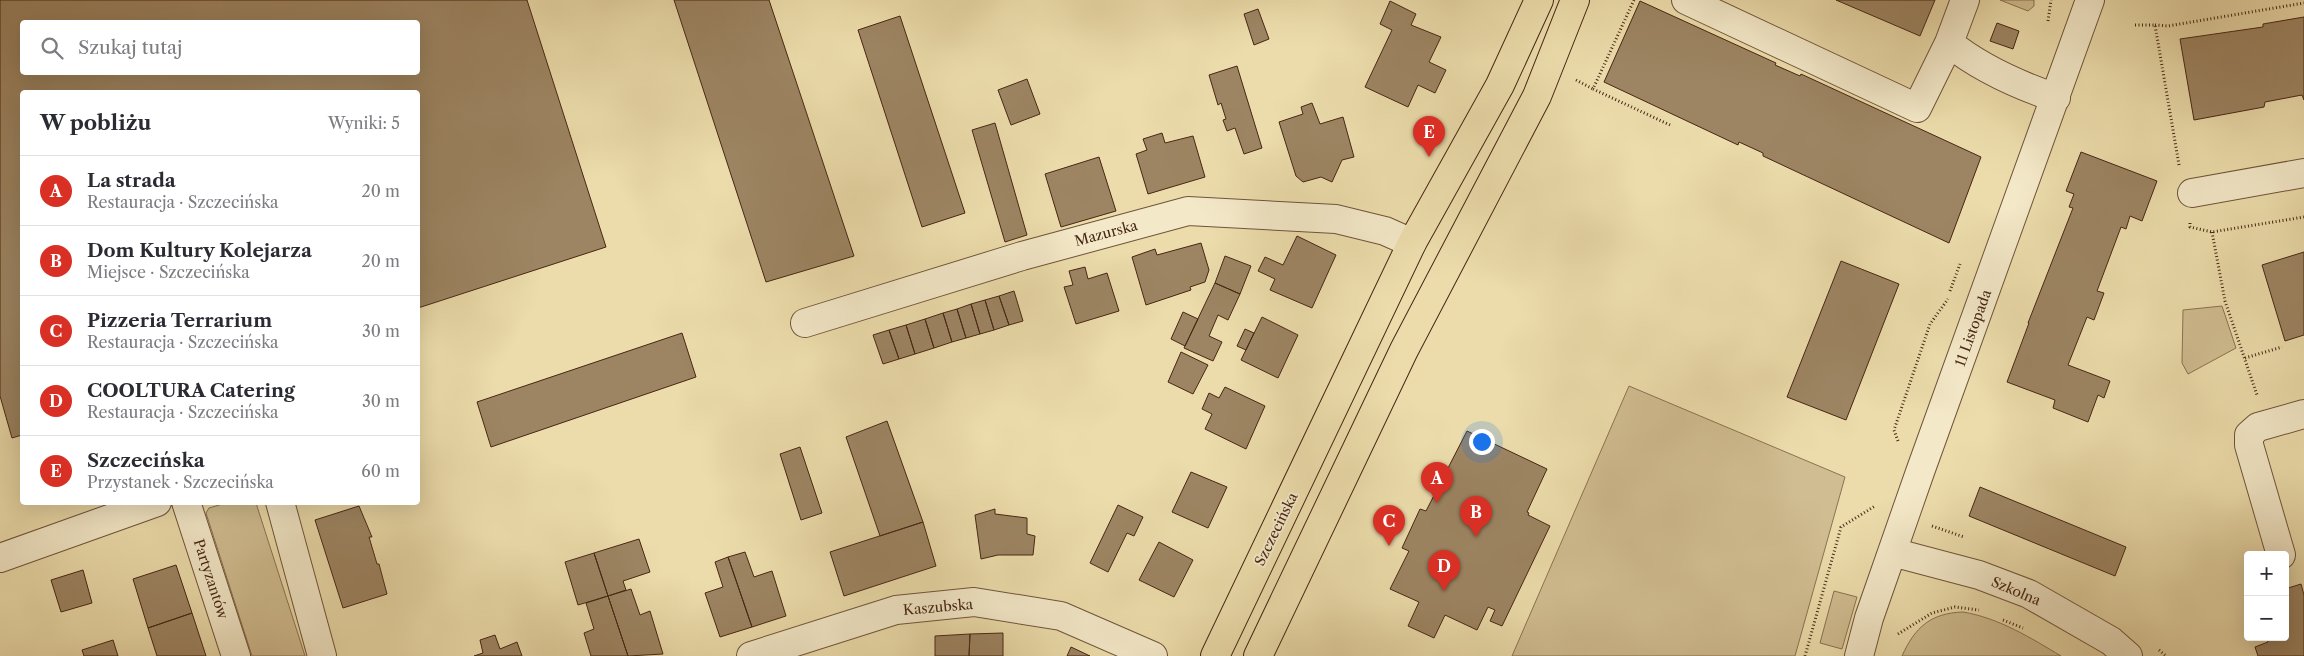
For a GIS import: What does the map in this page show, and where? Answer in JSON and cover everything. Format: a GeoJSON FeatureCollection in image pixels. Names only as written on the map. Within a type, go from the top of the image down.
{"type":"FeatureCollection","features":[{"type":"Feature","properties":{"kind":"main road","name":"Szczecińska"},"geometry":{"type":"LineString","coordinates":[[1215,656],[1412,243],[1500,85],[1539,0]]}},
{"type":"Feature","properties":{"kind":"main road"},"geometry":{"type":"LineString","coordinates":[[1258,656],[1404,350],[1537,96],[1575,0]]}},
{"type":"Feature","properties":{"kind":"street"},"geometry":{"type":"LineString","coordinates":[[1686,0],[1917,108],[1949,43],[1966,0]]}},
{"type":"Feature","properties":{"kind":"street","name":"11 Listopada"},"geometry":{"type":"LineString","coordinates":[[1859,656],[1869,618],[1892,552],[2090,0]]}},
{"type":"Feature","properties":{"kind":"street"},"geometry":{"type":"LineString","coordinates":[[1949,43],[1973,60],[2026,88],[2056,98]]}},
{"type":"Feature","properties":{"kind":"street"},"geometry":{"type":"LineString","coordinates":[[2187,193],[2304,173]]}},
{"type":"Feature","properties":{"kind":"street","name":"Mazurska"},"geometry":{"type":"LineString","coordinates":[[804,323],[1022,256],[1188,211],[1336,219],[1385,231],[1412,243]]}},
{"type":"Feature","properties":{"kind":"street"},"geometry":{"type":"LineString","coordinates":[[2280,551],[2249,445],[2249,434],[2258,427],[2304,414]]}},
{"type":"Feature","properties":{"kind":"street"},"geometry":{"type":"LineString","coordinates":[[0,558],[149,505]]}},
{"type":"Feature","properties":{"kind":"street","name":"Partyzantów"},"geometry":{"type":"LineString","coordinates":[[187,505],[236,656]]}},
{"type":"Feature","properties":{"kind":"street"},"geometry":{"type":"LineString","coordinates":[[281,505],[322,656]]}},
{"type":"Feature","properties":{"kind":"street","name":"Szkolna"},"geometry":{"type":"LineString","coordinates":[[1892,552],[1979,576],[2029,594],[2111,641],[2128,656]]}},
{"type":"Feature","properties":{"kind":"street","name":"Kaszubska"},"geometry":{"type":"LineString","coordinates":[[751,656],[896,610],[974,602],[1061,616],[1153,656]]}},
{"type":"Feature","properties":{"kind":"path"},"geometry":{"type":"LineString","coordinates":[[1594,88],[1634,0]]}},
{"type":"Feature","properties":{"kind":"path"},"geometry":{"type":"LineString","coordinates":[[2047,26],[2051,0]]}},
{"type":"Feature","properties":{"kind":"path"},"geometry":{"type":"LineString","coordinates":[[2135,25],[2168,26],[2304,3]]}},
{"type":"Feature","properties":{"kind":"path"},"geometry":{"type":"LineString","coordinates":[[2155,25],[2187,193],[2190,226],[2212,232],[2304,217]]}},
{"type":"Feature","properties":{"kind":"path"},"geometry":{"type":"LineString","coordinates":[[1573,78],[1670,124]]}},
{"type":"Feature","properties":{"kind":"path"},"geometry":{"type":"LineString","coordinates":[[2212,232],[2225,301],[2237,341],[2245,358],[2267,424]]}},
{"type":"Feature","properties":{"kind":"path"},"geometry":{"type":"LineString","coordinates":[[1899,445],[1894,430],[1930,324],[1948,299],[1961,259]]}},
{"type":"Feature","properties":{"kind":"path"},"geometry":{"type":"LineString","coordinates":[[2245,358],[2282,347]]}},
{"type":"Feature","properties":{"kind":"path"},"geometry":{"type":"LineString","coordinates":[[1805,656],[1840,527],[1881,502]]}},
{"type":"Feature","properties":{"kind":"path"},"geometry":{"type":"LineString","coordinates":[[1898,634],[1932,613],[1955,607],[1983,611]]}},
{"type":"Feature","properties":{"kind":"path"},"geometry":{"type":"LineString","coordinates":[[1999,618],[2030,632]]}},
{"type":"Feature","properties":{"kind":"shaded area"},"geometry":{"type":"Polygon","coordinates":[[[2000,0],[2034,0],[2034,6],[2028,11],[2000,0]]]}},
{"type":"Feature","properties":{"kind":"shaded area"},"geometry":{"type":"Polygon","coordinates":[[[2222,306],[2236,348],[2188,374],[2182,363],[2183,310],[2222,306]]]}},
{"type":"Feature","properties":{"kind":"shaded area"},"geometry":{"type":"Polygon","coordinates":[[[1629,386],[1845,477],[1795,656],[1512,656],[1629,386]]]}},
{"type":"Feature","properties":{"kind":"shaded area"},"geometry":{"type":"Polygon","coordinates":[[[219,505],[257,505],[305,656],[252,656],[206,513],[209,508],[219,505]]]}},
{"type":"Feature","properties":{"kind":"shaded area"},"geometry":{"type":"Polygon","coordinates":[[[1834,591],[1857,597],[1842,649],[1820,643],[1834,591]]]}},
{"type":"Feature","properties":{"kind":"shaded area"},"geometry":{"type":"Polygon","coordinates":[[[1963,612],[2002,624],[2061,656],[1902,656],[1913,637],[1925,624],[1942,615],[1963,612]]]}},
{"type":"Feature","properties":{"kind":"building"},"geometry":{"type":"Polygon","coordinates":[[[0,0],[527,0],[606,247],[420,307],[420,90],[20,90],[20,436],[12,438],[0,396],[0,0]]]}},
{"type":"Feature","properties":{"kind":"building"},"geometry":{"type":"Polygon","coordinates":[[[674,0],[769,0],[854,256],[766,282],[674,0]]]}},
{"type":"Feature","properties":{"kind":"building"},"geometry":{"type":"Polygon","coordinates":[[[1836,0],[1935,0],[1920,36],[1836,0]]]}},
{"type":"Feature","properties":{"kind":"building"},"geometry":{"type":"Polygon","coordinates":[[[1390,1],[1416,14],[1411,25],[1441,37],[1429,62],[1446,70],[1435,93],[1418,85],[1408,107],[1365,87],[1392,30],[1380,24],[1390,1]]]}},
{"type":"Feature","properties":{"kind":"building"},"geometry":{"type":"Polygon","coordinates":[[[1640,1],[1776,63],[1775,65],[1800,76],[1801,74],[1981,157],[1949,243],[1763,156],[1763,153],[1739,142],[1738,145],[1604,82],[1640,1]]]}},
{"type":"Feature","properties":{"kind":"building"},"geometry":{"type":"Polygon","coordinates":[[[1258,9],[1269,39],[1254,45],[1244,14],[1258,9]]]}},
{"type":"Feature","properties":{"kind":"building"},"geometry":{"type":"Polygon","coordinates":[[[900,16],[965,213],[922,227],[858,30],[900,16]]]}},
{"type":"Feature","properties":{"kind":"building"},"geometry":{"type":"Polygon","coordinates":[[[2304,17],[2304,100],[2302,95],[2265,102],[2264,107],[2194,120],[2180,39],[2263,27],[2263,24],[2304,17]]]}},
{"type":"Feature","properties":{"kind":"building"},"geometry":{"type":"Polygon","coordinates":[[[1997,23],[2019,31],[2013,49],[1990,41],[1997,23]]]}},
{"type":"Feature","properties":{"kind":"building"},"geometry":{"type":"Polygon","coordinates":[[[1237,66],[1262,148],[1244,154],[1235,128],[1227,131],[1223,120],[1226,119],[1221,103],[1218,105],[1209,75],[1237,66]]]}},
{"type":"Feature","properties":{"kind":"building"},"geometry":{"type":"Polygon","coordinates":[[[1027,79],[1040,114],[1011,125],[998,90],[1027,79]]]}},
{"type":"Feature","properties":{"kind":"building"},"geometry":{"type":"Polygon","coordinates":[[[1312,103],[1320,124],[1343,117],[1354,157],[1342,160],[1332,182],[1321,177],[1303,182],[1296,176],[1279,122],[1303,114],[1301,107],[1312,103]]]}},
{"type":"Feature","properties":{"kind":"building"},"geometry":{"type":"Polygon","coordinates":[[[995,123],[1027,235],[1005,242],[972,130],[995,123]]]}},
{"type":"Feature","properties":{"kind":"building"},"geometry":{"type":"Polygon","coordinates":[[[1162,133],[1165,143],[1193,136],[1205,177],[1148,194],[1136,154],[1147,150],[1143,139],[1162,133]]]}},
{"type":"Feature","properties":{"kind":"building"},"geometry":{"type":"Polygon","coordinates":[[[2081,152],[2157,181],[2142,221],[2130,216],[2126,229],[2121,227],[2097,291],[2104,293],[2094,320],[2087,317],[2068,365],[2110,381],[2104,398],[2098,395],[2088,422],[2053,408],[2055,400],[2007,382],[2073,208],[2069,207],[2074,194],[2066,191],[2081,152]]]}},
{"type":"Feature","properties":{"kind":"building"},"geometry":{"type":"Polygon","coordinates":[[[1099,157],[1116,211],[1061,227],[1045,174],[1099,157]]]}},
{"type":"Feature","properties":{"kind":"building"},"geometry":{"type":"Polygon","coordinates":[[[1297,236],[1336,255],[1312,308],[1270,290],[1275,279],[1258,271],[1265,257],[1283,265],[1297,236]]]}},
{"type":"Feature","properties":{"kind":"building"},"geometry":{"type":"Polygon","coordinates":[[[1201,243],[1209,270],[1205,282],[1190,287],[1191,290],[1146,305],[1132,257],[1155,249],[1157,255],[1201,243]]]}},
{"type":"Feature","properties":{"kind":"building"},"geometry":{"type":"Polygon","coordinates":[[[2304,252],[2304,335],[2285,341],[2262,265],[2304,252]]]}},
{"type":"Feature","properties":{"kind":"building"},"geometry":{"type":"Polygon","coordinates":[[[1225,256],[1251,266],[1240,294],[1215,283],[1225,256]]]}},
{"type":"Feature","properties":{"kind":"building"},"geometry":{"type":"Polygon","coordinates":[[[1841,261],[1899,284],[1846,420],[1787,397],[1841,261]]]}},
{"type":"Feature","properties":{"kind":"building"},"geometry":{"type":"Polygon","coordinates":[[[1085,267],[1088,279],[1107,273],[1119,311],[1076,324],[1064,287],[1073,285],[1069,271],[1085,267]]]}},
{"type":"Feature","properties":{"kind":"building"},"geometry":{"type":"Polygon","coordinates":[[[1215,283],[1240,294],[1228,320],[1218,315],[1209,336],[1222,342],[1213,361],[1184,348],[1215,283]]]}},
{"type":"Feature","properties":{"kind":"building"},"geometry":{"type":"Polygon","coordinates":[[[1014,291],[1023,321],[1009,325],[999,296],[1014,291]]]}},
{"type":"Feature","properties":{"kind":"building"},"geometry":{"type":"Polygon","coordinates":[[[999,296],[1009,325],[994,330],[985,300],[999,296]]]}},
{"type":"Feature","properties":{"kind":"building"},"geometry":{"type":"Polygon","coordinates":[[[985,300],[994,330],[980,334],[971,304],[985,300]]]}},
{"type":"Feature","properties":{"kind":"building"},"geometry":{"type":"Polygon","coordinates":[[[971,304],[980,334],[966,338],[957,309],[971,304]]]}},
{"type":"Feature","properties":{"kind":"building"},"geometry":{"type":"Polygon","coordinates":[[[957,309],[966,338],[952,342],[943,313],[957,309]]]}},
{"type":"Feature","properties":{"kind":"building"},"geometry":{"type":"Polygon","coordinates":[[[1183,312],[1198,319],[1185,346],[1171,339],[1183,312]]]}},
{"type":"Feature","properties":{"kind":"building"},"geometry":{"type":"Polygon","coordinates":[[[943,313],[952,342],[934,348],[925,319],[943,313]]]}},
{"type":"Feature","properties":{"kind":"building"},"geometry":{"type":"Polygon","coordinates":[[[1262,317],[1298,335],[1278,378],[1241,360],[1262,317]]]}},
{"type":"Feature","properties":{"kind":"building"},"geometry":{"type":"Polygon","coordinates":[[[925,319],[934,348],[915,354],[906,325],[925,319]]]}},
{"type":"Feature","properties":{"kind":"building"},"geometry":{"type":"Polygon","coordinates":[[[906,325],[915,354],[899,359],[889,330],[906,325]]]}},
{"type":"Feature","properties":{"kind":"building"},"geometry":{"type":"Polygon","coordinates":[[[1245,329],[1254,333],[1246,350],[1237,346],[1245,329]]]}},
{"type":"Feature","properties":{"kind":"building"},"geometry":{"type":"Polygon","coordinates":[[[889,330],[899,359],[883,364],[873,335],[889,330]]]}},
{"type":"Feature","properties":{"kind":"building"},"geometry":{"type":"Polygon","coordinates":[[[682,333],[696,377],[491,447],[477,402],[682,333]]]}},
{"type":"Feature","properties":{"kind":"building"},"geometry":{"type":"Polygon","coordinates":[[[1181,352],[1208,365],[1193,394],[1168,382],[1181,352]]]}},
{"type":"Feature","properties":{"kind":"building"},"geometry":{"type":"Polygon","coordinates":[[[1225,387],[1265,406],[1246,449],[1205,429],[1212,414],[1202,409],[1209,393],[1219,398],[1225,387]]]}},
{"type":"Feature","properties":{"kind":"building"},"geometry":{"type":"Polygon","coordinates":[[[887,421],[923,522],[880,536],[846,437],[887,421]]]}},
{"type":"Feature","properties":{"kind":"building"},"geometry":{"type":"Polygon","coordinates":[[[1467,431],[1547,469],[1527,512],[1529,513],[1528,515],[1550,526],[1502,626],[1490,621],[1495,610],[1488,607],[1477,630],[1445,615],[1434,638],[1408,626],[1419,602],[1390,589],[1409,551],[1402,548],[1420,509],[1426,511],[1467,431]]]}},
{"type":"Feature","properties":{"kind":"building"},"geometry":{"type":"Polygon","coordinates":[[[800,447],[822,513],[801,520],[780,454],[800,447]]]}},
{"type":"Feature","properties":{"kind":"building"},"geometry":{"type":"Polygon","coordinates":[[[1191,472],[1227,487],[1208,528],[1172,512],[1191,472]]]}},
{"type":"Feature","properties":{"kind":"building"},"geometry":{"type":"Polygon","coordinates":[[[1980,487],[2126,547],[2115,576],[1969,516],[1980,487]]]}},
{"type":"Feature","properties":{"kind":"building"},"geometry":{"type":"Polygon","coordinates":[[[1118,505],[1143,517],[1134,536],[1127,533],[1108,572],[1090,563],[1118,505]]]}},
{"type":"Feature","properties":{"kind":"building"},"geometry":{"type":"Polygon","coordinates":[[[359,506],[372,537],[369,537],[387,594],[343,608],[315,520],[359,506]]]}},
{"type":"Feature","properties":{"kind":"building"},"geometry":{"type":"Polygon","coordinates":[[[995,509],[995,514],[1027,518],[1027,534],[1035,536],[1033,555],[998,555],[981,559],[975,515],[995,509]]]}},
{"type":"Feature","properties":{"kind":"building"},"geometry":{"type":"Polygon","coordinates":[[[923,522],[936,566],[844,596],[830,552],[923,522]]]}},
{"type":"Feature","properties":{"kind":"building"},"geometry":{"type":"Polygon","coordinates":[[[639,539],[650,572],[623,581],[626,590],[608,596],[594,553],[639,539]]]}},
{"type":"Feature","properties":{"kind":"building"},"geometry":{"type":"Polygon","coordinates":[[[1159,542],[1193,560],[1174,597],[1139,580],[1159,542]]]}},
{"type":"Feature","properties":{"kind":"building"},"geometry":{"type":"Polygon","coordinates":[[[745,552],[754,577],[772,571],[786,616],[752,627],[728,557],[745,552]]]}},
{"type":"Feature","properties":{"kind":"building"},"geometry":{"type":"Polygon","coordinates":[[[594,553],[608,596],[578,605],[565,562],[594,553]]]}},
{"type":"Feature","properties":{"kind":"building"},"geometry":{"type":"Polygon","coordinates":[[[728,557],[752,627],[720,637],[705,593],[723,587],[715,562],[728,557]]]}},
{"type":"Feature","properties":{"kind":"building"},"geometry":{"type":"Polygon","coordinates":[[[176,565],[192,613],[148,628],[133,579],[176,565]]]}},
{"type":"Feature","properties":{"kind":"building"},"geometry":{"type":"Polygon","coordinates":[[[83,570],[92,603],[61,612],[51,580],[83,570]]]}},
{"type":"Feature","properties":{"kind":"building"},"geometry":{"type":"Polygon","coordinates":[[[2301,584],[2304,595],[2304,656],[2258,656],[2255,647],[2268,641],[2289,641],[2289,588],[2301,584]]]}},
{"type":"Feature","properties":{"kind":"building"},"geometry":{"type":"Polygon","coordinates":[[[631,589],[640,615],[650,611],[663,654],[628,656],[608,596],[631,589]]]}},
{"type":"Feature","properties":{"kind":"building"},"geometry":{"type":"Polygon","coordinates":[[[608,596],[628,656],[591,656],[584,633],[594,629],[586,603],[608,596]]]}},
{"type":"Feature","properties":{"kind":"building"},"geometry":{"type":"Polygon","coordinates":[[[192,613],[206,656],[157,656],[148,628],[192,613]]]}},
{"type":"Feature","properties":{"kind":"building"},"geometry":{"type":"Polygon","coordinates":[[[1003,633],[1003,656],[969,656],[970,634],[1003,633]]]}},
{"type":"Feature","properties":{"kind":"building"},"geometry":{"type":"Polygon","coordinates":[[[970,634],[969,656],[935,656],[935,636],[970,634]]]}},
{"type":"Feature","properties":{"kind":"building"},"geometry":{"type":"Polygon","coordinates":[[[495,635],[500,649],[517,642],[522,656],[474,656],[483,653],[480,640],[495,635]]]}},
{"type":"Feature","properties":{"kind":"building"},"geometry":{"type":"Polygon","coordinates":[[[113,640],[118,656],[84,656],[82,650],[113,640]]]}},
{"type":"Feature","properties":{"kind":"building"},"geometry":{"type":"Polygon","coordinates":[[[1071,647],[1090,656],[1067,656],[1071,647]]]}},
{"type":"Feature","properties":{"kind":"place","name":"Szczecińska"},"geometry":{"type":"Point","coordinates":[1429,157]}},
{"type":"Feature","properties":{"kind":"place","name":"La strada"},"geometry":{"type":"Point","coordinates":[1437,503]}},
{"type":"Feature","properties":{"kind":"place","name":"Dom Kultury Kolejarza"},"geometry":{"type":"Point","coordinates":[1476,537]}},
{"type":"Feature","properties":{"kind":"place","name":"Pizzeria Terrarium"},"geometry":{"type":"Point","coordinates":[1389,546]}},
{"type":"Feature","properties":{"kind":"place","name":"COOLTURA Catering"},"geometry":{"type":"Point","coordinates":[1444,591]}}]}
